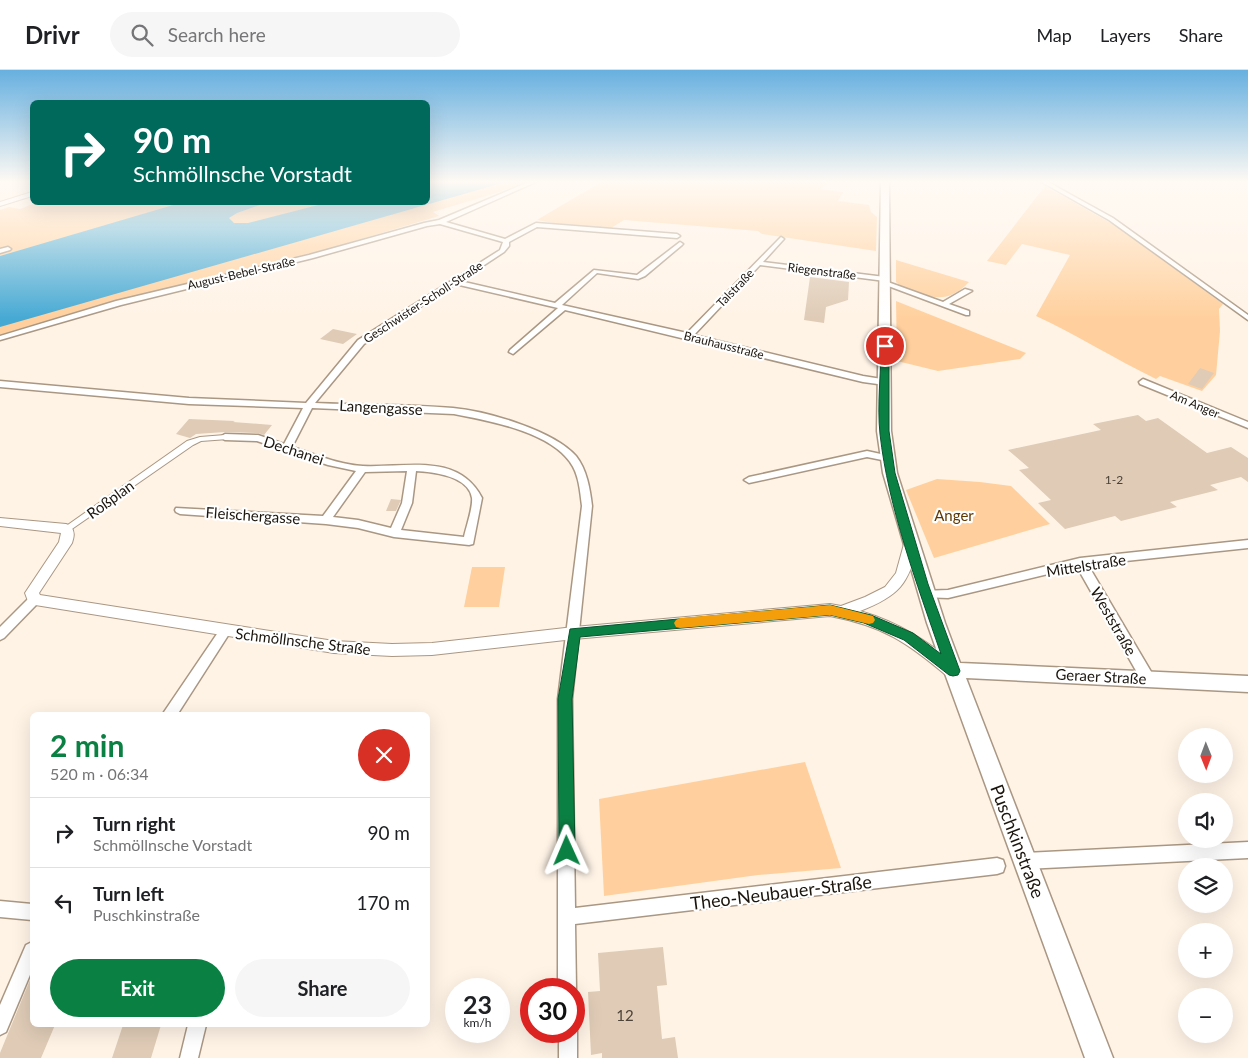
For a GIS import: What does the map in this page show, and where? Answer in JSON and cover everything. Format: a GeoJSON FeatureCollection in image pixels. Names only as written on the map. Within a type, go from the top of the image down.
{"type":"FeatureCollection","features":[{"type":"Feature","properties":{"kind":"main road","name":"Puschkinstraße"},"geometry":{"type":"LineString","coordinates":[[885,227],[884,431],[887,458],[910,544],[936,623],[1099,1058]]}},
{"type":"Feature","properties":{"kind":"main road","name":"Geraer Straße"},"geometry":{"type":"LineString","coordinates":[[953,671],[977,670],[1248,684]]}},
{"type":"Feature","properties":{"kind":"street","name":"August-Bebel-Straße"},"geometry":{"type":"LineString","coordinates":[[0,338],[138,298],[293,261],[415,227]]}},
{"type":"Feature","properties":{"kind":"street"},"geometry":{"type":"LineString","coordinates":[[458,227],[506,241],[532,227]]}},
{"type":"Feature","properties":{"kind":"street"},"geometry":{"type":"LineString","coordinates":[[563,227],[677,236]]}},
{"type":"Feature","properties":{"kind":"street"},"geometry":{"type":"LineString","coordinates":[[1123,227],[1248,318]]}},
{"type":"Feature","properties":{"kind":"street","name":"Talstraße"},"geometry":{"type":"LineString","coordinates":[[688,336],[781,239]]}},
{"type":"Feature","properties":{"kind":"street","name":"Geschwister-Scholl-Straße"},"geometry":{"type":"LineString","coordinates":[[287,448],[310,404],[360,342],[502,251],[506,246],[506,241]]}},
{"type":"Feature","properties":{"kind":"street"},"geometry":{"type":"LineString","coordinates":[[513,352],[596,271],[638,277],[643,275],[680,244]]}},
{"type":"Feature","properties":{"kind":"street"},"geometry":{"type":"LineString","coordinates":[[0,251],[8,249]]}},
{"type":"Feature","properties":{"kind":"street","name":"Riegenstraße"},"geometry":{"type":"LineString","coordinates":[[758,263],[885,281]]}},
{"type":"Feature","properties":{"kind":"street"},"geometry":{"type":"LineString","coordinates":[[885,281],[966,312]]}},
{"type":"Feature","properties":{"kind":"street","name":"Brauhausstraße"},"geometry":{"type":"LineString","coordinates":[[454,282],[863,379],[885,382]]}},
{"type":"Feature","properties":{"kind":"street"},"geometry":{"type":"LineString","coordinates":[[944,304],[968,291]]}},
{"type":"Feature","properties":{"kind":"street","name":"Am Anger"},"geometry":{"type":"LineString","coordinates":[[1143,382],[1248,425]]}},
{"type":"Feature","properties":{"kind":"street","name":"Langengasse"},"geometry":{"type":"LineString","coordinates":[[0,384],[189,401],[310,404],[454,411],[488,418],[549,440],[573,458],[583,479],[588,506],[565,699],[567,978]]}},
{"type":"Feature","properties":{"kind":"street","name":"Dechanei"},"geometry":{"type":"LineString","coordinates":[[225,437],[258,438],[332,462],[362,469],[412,468],[441,470],[456,474],[466,480],[477,498],[469,541],[394,534]]}},
{"type":"Feature","properties":{"kind":"street","name":"Roßplan"},"geometry":{"type":"LineString","coordinates":[[66,529],[190,442],[200,439],[225,437]]}},
{"type":"Feature","properties":{"kind":"street"},"geometry":{"type":"LineString","coordinates":[[749,480],[867,454],[887,458]]}},
{"type":"Feature","properties":{"kind":"street"},"geometry":{"type":"LineString","coordinates":[[394,534],[406,503],[412,468]]}},
{"type":"Feature","properties":{"kind":"street"},"geometry":{"type":"LineString","coordinates":[[326,520],[362,469]]}},
{"type":"Feature","properties":{"kind":"street","name":"Fleischergasse"},"geometry":{"type":"LineString","coordinates":[[180,510],[326,520],[358,524],[394,534]]}},
{"type":"Feature","properties":{"kind":"street"},"geometry":{"type":"LineString","coordinates":[[0,522],[66,529],[68,535],[66,543],[32,593],[34,600],[0,635]]}},
{"type":"Feature","properties":{"kind":"street"},"geometry":{"type":"LineString","coordinates":[[842,612],[883,596],[899,582],[907,566],[910,544]]}},
{"type":"Feature","properties":{"kind":"street","name":"Mittelstraße"},"geometry":{"type":"LineString","coordinates":[[926,594],[948,594],[1080,562],[1248,544]]}},
{"type":"Feature","properties":{"kind":"street","name":"Weststraße"},"geometry":{"type":"LineString","coordinates":[[1080,562],[1148,679]]}},
{"type":"Feature","properties":{"kind":"street","name":"Schmöllnsche Straße"},"geometry":{"type":"LineString","coordinates":[[34,600],[225,631],[334,646],[392,650],[432,649],[574,633],[830,610],[842,612]]}},
{"type":"Feature","properties":{"kind":"street"},"geometry":{"type":"LineString","coordinates":[[842,612],[882,624],[908,636],[953,671]]}},
{"type":"Feature","properties":{"kind":"street"},"geometry":{"type":"LineString","coordinates":[[171,712],[225,631]]}},
{"type":"Feature","properties":{"kind":"street"},"geometry":{"type":"LineString","coordinates":[[1026,861],[1248,850]]}},
{"type":"Feature","properties":{"kind":"street","name":"Theo-Neubauer-Straße"},"geometry":{"type":"LineString","coordinates":[[566,924],[997,866]]}},
{"type":"Feature","properties":{"kind":"street"},"geometry":{"type":"LineString","coordinates":[[0,909],[30,912]]}},
{"type":"Feature","properties":{"kind":"street"},"geometry":{"type":"LineString","coordinates":[[0,1026],[30,956]]}},
{"type":"Feature","properties":{"kind":"street"},"geometry":{"type":"LineString","coordinates":[[189,1058],[197,1027]]}},
{"type":"Feature","properties":{"kind":"street"},"geometry":{"type":"LineString","coordinates":[[568,1043],[568,1058]]}},
{"type":"Feature","properties":{"kind":"green space"},"geometry":{"type":"Polygon","coordinates":[[[0,227],[401,227],[307,255],[126,299],[0,336],[0,227]]]}},
{"type":"Feature","properties":{"kind":"green space"},"geometry":{"type":"Polygon","coordinates":[[[711,227],[877,227],[876,251],[762,234],[758,231],[711,227]]]}},
{"type":"Feature","properties":{"kind":"green space"},"geometry":{"type":"Polygon","coordinates":[[[1013,227],[1118,227],[1223,304],[1219,309],[1220,331],[1216,375],[1202,391],[1160,376],[1156,379],[1036,316],[1070,255],[1022,244],[1006,265],[987,261],[1013,227]]]}},
{"type":"Feature","properties":{"kind":"green space"},"geometry":{"type":"Polygon","coordinates":[[[896,260],[969,282],[952,295],[944,297],[928,296],[900,286],[896,282],[896,260]]]}},
{"type":"Feature","properties":{"kind":"green space"},"geometry":{"type":"Polygon","coordinates":[[[896,301],[1026,353],[1020,359],[938,371],[897,361],[896,301]]]}},
{"type":"Feature","properties":{"kind":"green space","name":"Anger"},"geometry":{"type":"Polygon","coordinates":[[[937,479],[1011,486],[1050,524],[934,558],[906,490],[937,479]]]}},
{"type":"Feature","properties":{"kind":"green space"},"geometry":{"type":"Polygon","coordinates":[[[472,567],[505,567],[499,607],[464,607],[472,567]]]}},
{"type":"Feature","properties":{"kind":"green space"},"geometry":{"type":"Polygon","coordinates":[[[805,762],[841,868],[758,875],[604,896],[599,799],[805,762]]]}},
{"type":"Feature","properties":{"kind":"water"},"geometry":{"type":"Polygon","coordinates":[[[98,227],[348,227],[0,327],[0,256],[98,227]]]}},
{"type":"Feature","properties":{"kind":"building"},"geometry":{"type":"Polygon","coordinates":[[[810,277],[849,282],[848,300],[826,307],[824,323],[804,320],[810,277]]]}},
{"type":"Feature","properties":{"kind":"building"},"geometry":{"type":"Polygon","coordinates":[[[333,329],[357,334],[343,344],[320,339],[333,329]]]}},
{"type":"Feature","properties":{"kind":"building"},"geometry":{"type":"Polygon","coordinates":[[[1200,368],[1214,373],[1202,389],[1188,384],[1200,368]]]}},
{"type":"Feature","properties":{"kind":"building"},"geometry":{"type":"Polygon","coordinates":[[[1138,415],[1146,421],[1158,418],[1207,453],[1231,447],[1248,458],[1248,482],[1241,477],[1210,485],[1218,490],[1170,502],[1177,507],[1121,521],[1115,516],[1065,529],[1038,503],[1051,500],[1019,470],[1029,468],[1008,450],[1101,430],[1093,424],[1138,415]]]}},
{"type":"Feature","properties":{"kind":"building"},"geometry":{"type":"Polygon","coordinates":[[[189,419],[272,425],[264,435],[258,433],[225,432],[196,434],[190,438],[176,434],[189,419]]]}},
{"type":"Feature","properties":{"kind":"building"},"geometry":{"type":"Polygon","coordinates":[[[391,499],[401,500],[396,511],[386,511],[391,499]]]}},
{"type":"Feature","properties":{"kind":"building"},"geometry":{"type":"Polygon","coordinates":[[[663,947],[667,985],[657,986],[662,1039],[675,1037],[678,1058],[602,1058],[602,1053],[591,1055],[588,992],[600,991],[598,953],[663,947]]]}},
{"type":"Feature","properties":{"kind":"building"},"geometry":{"type":"Polygon","coordinates":[[[30,980],[30,1027],[54,1027],[41,1058],[0,1058],[0,1053],[30,980]]]}},
{"type":"Feature","properties":{"kind":"building"},"geometry":{"type":"Polygon","coordinates":[[[122,1027],[160,1027],[151,1058],[112,1058],[122,1027]]]}},
{"type":"Feature","properties":{"kind":"slow traffic"},"geometry":{"type":"LineString","coordinates":[[680,623],[830,610],[869,620]]}},
{"type":"Feature","properties":{"kind":"route"},"geometry":{"type":"LineString","coordinates":[[567,851],[565,699],[574,633],[830,610],[867,619],[908,636],[953,671],[922,584],[890,473],[884,431],[885,346]]}}]}
